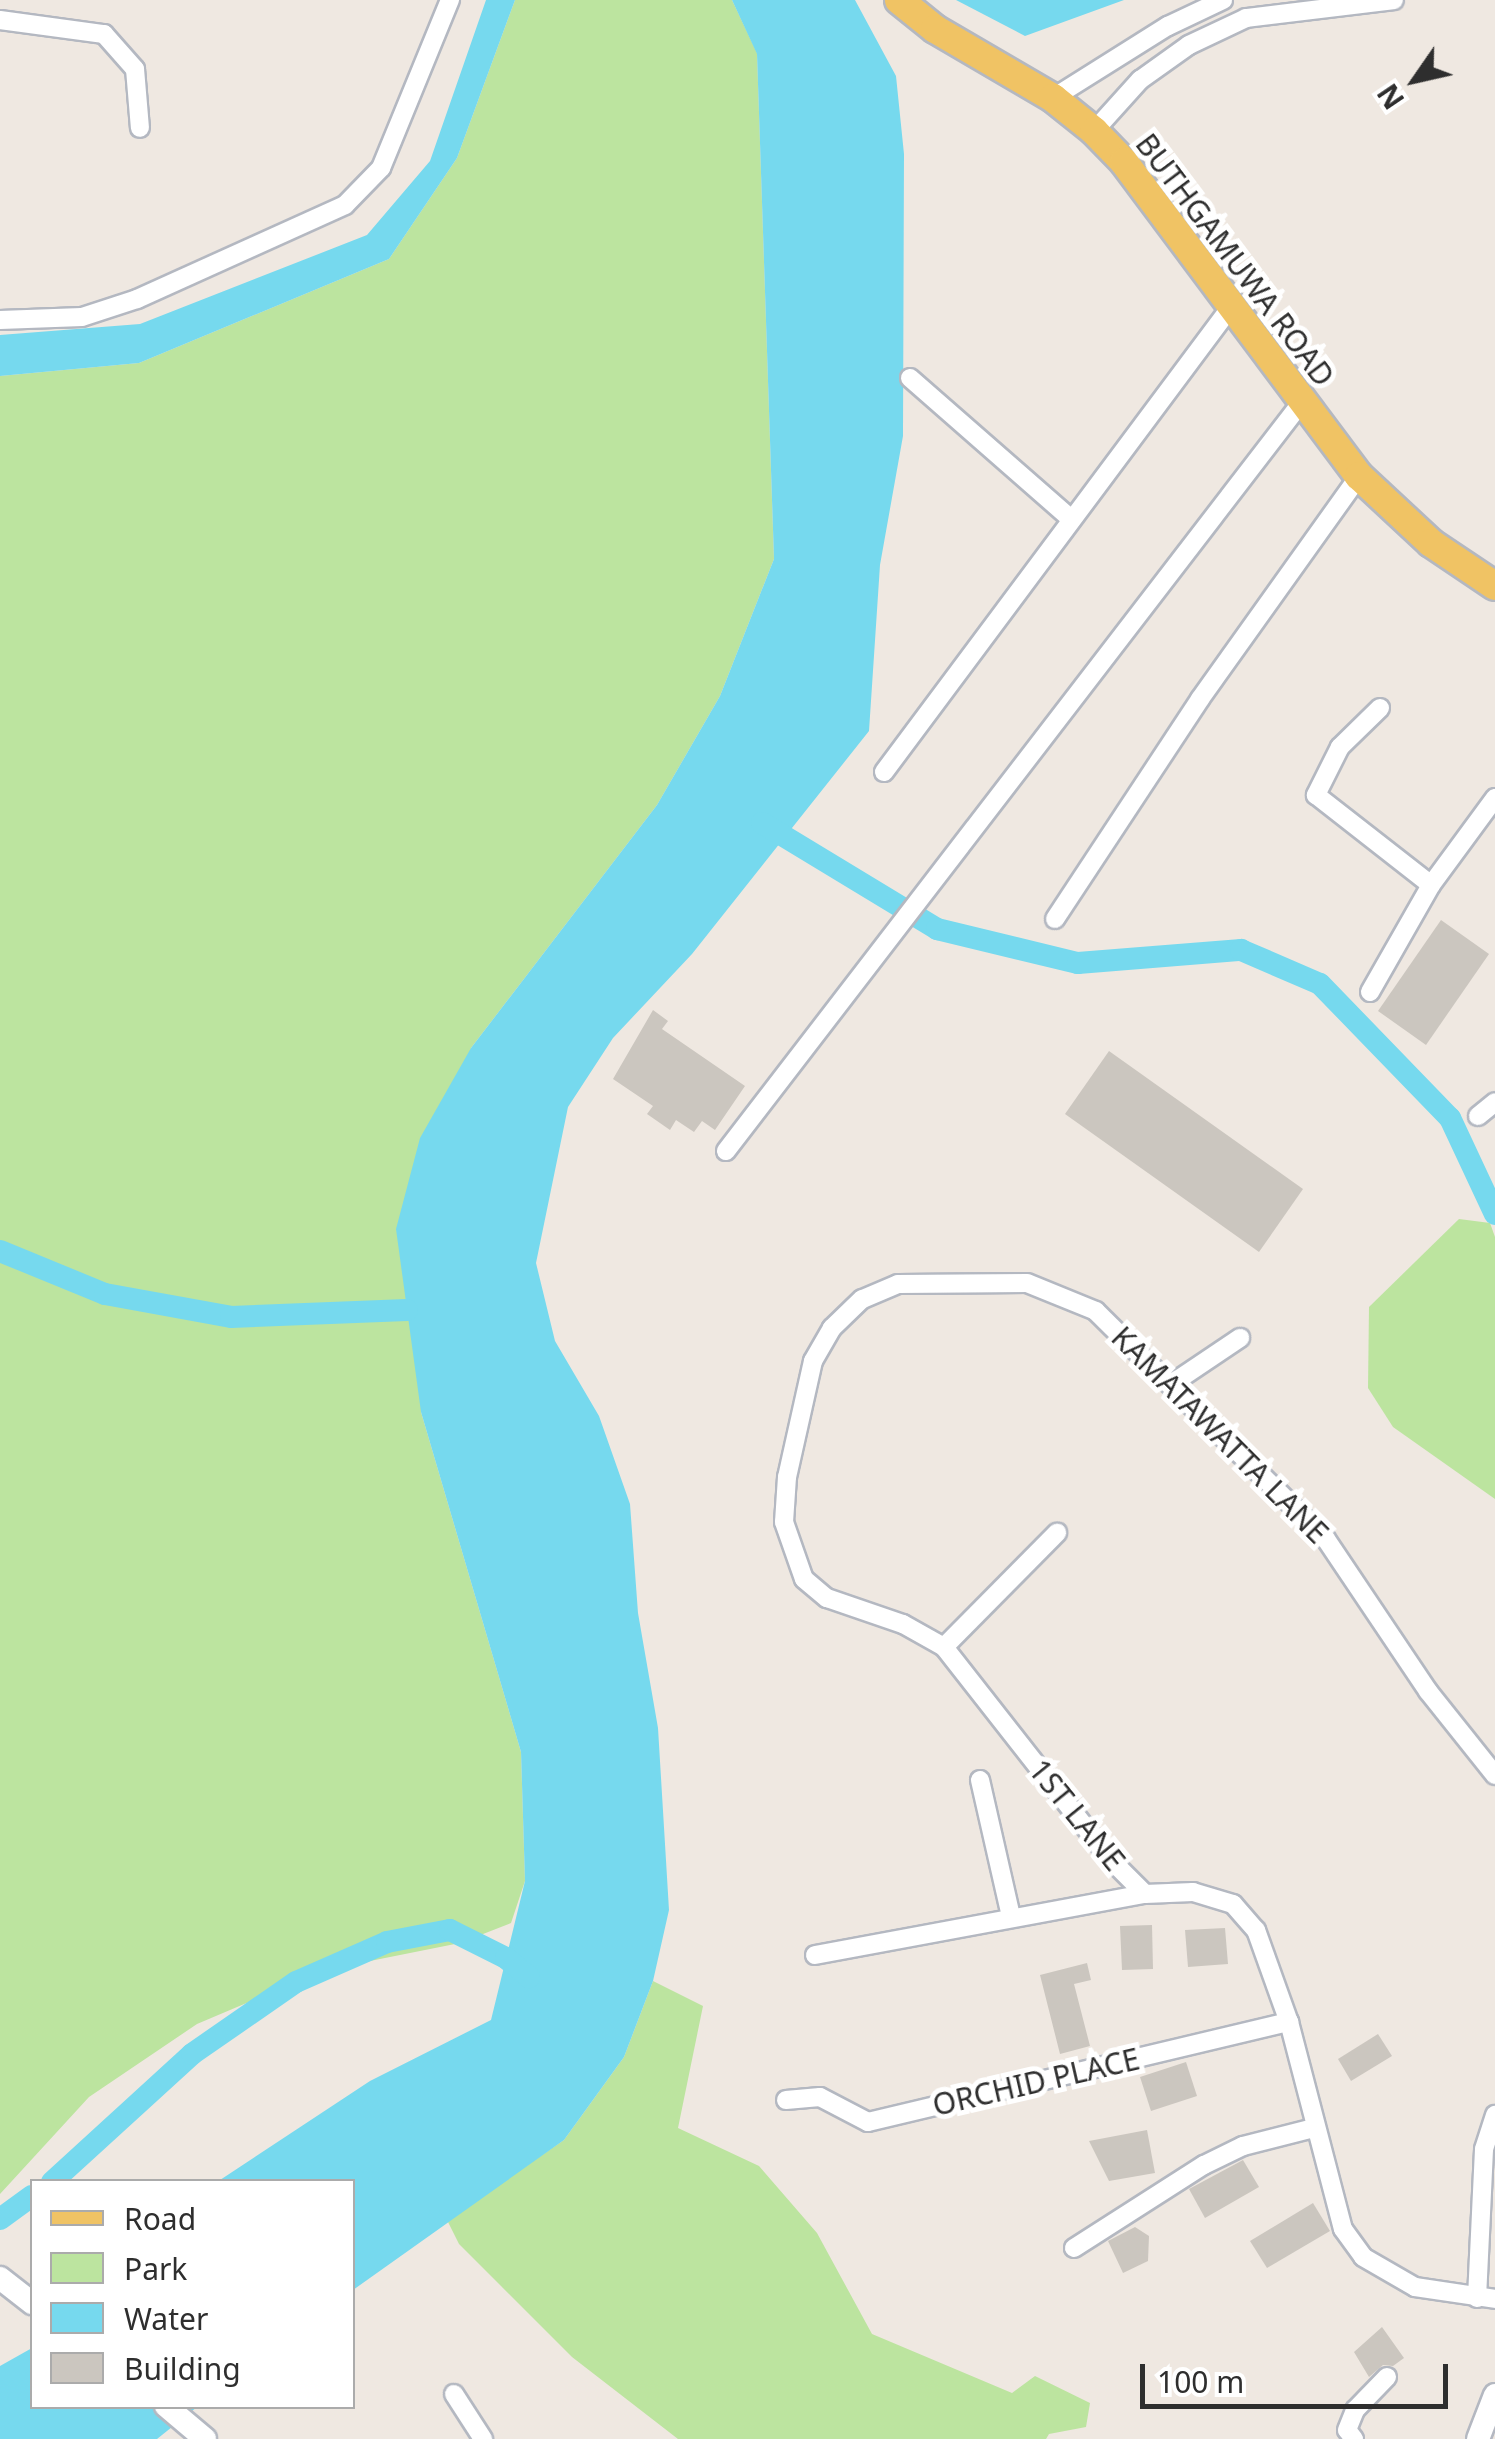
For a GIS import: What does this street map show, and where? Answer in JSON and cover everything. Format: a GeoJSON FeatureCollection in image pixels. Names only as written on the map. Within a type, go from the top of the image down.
{"type":"FeatureCollection","features":[{"type":"Feature","properties":{"kind":"main road","name":"BUTHGAMUWA ROAD"},"geometry":{"type":"LineString","coordinates":[[900,0],[935,29],[1053,98],[1094,131],[1124,162],[1360,476],[1431,543],[1495,586]]}},
{"type":"Feature","properties":{"kind":"street"},"geometry":{"type":"LineString","coordinates":[[0,320],[82,316],[137,300],[345,205],[380,168],[450,0]]}},
{"type":"Feature","properties":{"kind":"street"},"geometry":{"type":"LineString","coordinates":[[1053,98],[1168,26],[1223,0]]}},
{"type":"Feature","properties":{"kind":"street"},"geometry":{"type":"LineString","coordinates":[[1094,131],[1140,80],[1189,45],[1246,18],[1394,0]]}},
{"type":"Feature","properties":{"kind":"street"},"geometry":{"type":"LineString","coordinates":[[0,20],[104,34],[134,69],[140,128]]}},
{"type":"Feature","properties":{"kind":"street"},"geometry":{"type":"LineString","coordinates":[[884,772],[1230,308]]}},
{"type":"Feature","properties":{"kind":"street"},"geometry":{"type":"LineString","coordinates":[[910,378],[1072,520]]}},
{"type":"Feature","properties":{"kind":"street"},"geometry":{"type":"LineString","coordinates":[[726,1151],[1301,402]]}},
{"type":"Feature","properties":{"kind":"street"},"geometry":{"type":"LineString","coordinates":[[1054,919],[1200,699],[1360,476]]}},
{"type":"Feature","properties":{"kind":"street"},"geometry":{"type":"LineString","coordinates":[[1380,708],[1340,747],[1316,795],[1431,885]]}},
{"type":"Feature","properties":{"kind":"street"},"geometry":{"type":"LineString","coordinates":[[1370,992],[1431,885],[1495,798]]}},
{"type":"Feature","properties":{"kind":"street"},"geometry":{"type":"LineString","coordinates":[[1478,1116],[1495,1102]]}},
{"type":"Feature","properties":{"kind":"street","name":"KAMATAWATTA LANE"},"geometry":{"type":"LineString","coordinates":[[813,1361],[832,1328],[862,1299],[898,1284],[1028,1283],[1096,1312],[1172,1382],[1326,1539],[1428,1691],[1495,1774]]}},
{"type":"Feature","properties":{"kind":"street"},"geometry":{"type":"LineString","coordinates":[[1172,1382],[1240,1338]]}},
{"type":"Feature","properties":{"kind":"street","name":"1ST LANE"},"geometry":{"type":"LineString","coordinates":[[813,1361],[787,1477],[784,1522],[804,1579],[827,1598],[903,1624],[944,1647],[1110,1859],[1145,1894],[1193,1892],[1233,1904],[1256,1930],[1289,2022],[1314,2128],[1344,2229],[1364,2257],[1414,2286],[1486,2299]]}},
{"type":"Feature","properties":{"kind":"street"},"geometry":{"type":"LineString","coordinates":[[944,1647],[1057,1533]]}},
{"type":"Feature","properties":{"kind":"street"},"geometry":{"type":"LineString","coordinates":[[980,1780],[1011,1917]]}},
{"type":"Feature","properties":{"kind":"street"},"geometry":{"type":"LineString","coordinates":[[816,1955],[1145,1894]]}},
{"type":"Feature","properties":{"kind":"street","name":"ORCHID PLACE"},"geometry":{"type":"LineString","coordinates":[[786,2100],[820,2097],[868,2122],[1289,2022]]}},
{"type":"Feature","properties":{"kind":"street"},"geometry":{"type":"LineString","coordinates":[[1486,2299],[1484,2149],[1495,2115]]}},
{"type":"Feature","properties":{"kind":"street"},"geometry":{"type":"LineString","coordinates":[[1074,2248],[1204,2165],[1243,2146],[1314,2128]]}},
{"type":"Feature","properties":{"kind":"street"},"geometry":{"type":"LineString","coordinates":[[2,2280],[30,2301]]}},
{"type":"Feature","properties":{"kind":"street"},"geometry":{"type":"LineString","coordinates":[[1354,2439],[1347,2430],[1355,2410],[1386,2378]]}},
{"type":"Feature","properties":{"kind":"street"},"geometry":{"type":"LineString","coordinates":[[454,2394],[483,2439]]}},
{"type":"Feature","properties":{"kind":"street"},"geometry":{"type":"LineString","coordinates":[[1478,2439],[1495,2395]]}},
{"type":"Feature","properties":{"kind":"street"},"geometry":{"type":"LineString","coordinates":[[169,2409],[197,2434]]}},
{"type":"Feature","properties":{"kind":"green space"},"geometry":{"type":"Polygon","coordinates":[[[515,0],[732,0],[757,53],[774,559],[720,696],[657,805],[471,1048],[421,1412],[521,1752],[525,1881],[511,1923],[460,1943],[325,1970],[197,2024],[89,2097],[0,2194],[0,376],[139,363],[389,259],[457,158],[515,0]]]}},
{"type":"Feature","properties":{"kind":"green space"},"geometry":{"type":"Polygon","coordinates":[[[1459,1219],[1490,1223],[1495,1237],[1495,1499],[1393,1427],[1368,1388],[1369,1307],[1459,1219]]]}},
{"type":"Feature","properties":{"kind":"green space"},"geometry":{"type":"Polygon","coordinates":[[[653,1981],[703,2006],[678,2128],[759,2166],[817,2233],[872,2334],[1012,2393],[1035,2376],[1090,2403],[1086,2427],[1049,2434],[1046,2439],[678,2439],[572,2357],[459,2244],[447,2220],[564,2140],[624,2057],[653,1981]]]}},
{"type":"Feature","properties":{"kind":"water"},"geometry":{"type":"Polygon","coordinates":[[[486,0],[515,0],[457,158],[389,259],[139,363],[0,376],[0,335],[140,324],[367,235],[430,161],[486,0]]]}},
{"type":"Feature","properties":{"kind":"water"},"geometry":{"type":"Polygon","coordinates":[[[732,0],[855,0],[896,76],[904,154],[903,436],[880,565],[869,731],[692,954],[613,1038],[568,1107],[536,1263],[555,1341],[599,1416],[630,1504],[638,1613],[658,1728],[669,1910],[653,1981],[624,2057],[564,2140],[355,2289],[355,2179],[222,2179],[370,2081],[491,2020],[525,1881],[521,1752],[421,1412],[396,1229],[420,1138],[471,1048],[657,805],[720,696],[774,559],[757,54],[732,0]]]}},
{"type":"Feature","properties":{"kind":"water"},"geometry":{"type":"Polygon","coordinates":[[[956,0],[1124,0],[1025,36],[956,0]]]}},
{"type":"Feature","properties":{"kind":"water"},"geometry":{"type":"Polygon","coordinates":[[[30,2349],[30,2409],[194,2409],[157,2439],[0,2439],[0,2366],[30,2349]]]}},
{"type":"Feature","properties":{"kind":"building"},"geometry":{"type":"Polygon","coordinates":[[[1441,920],[1489,954],[1426,1045],[1378,1011],[1441,920]]]}},
{"type":"Feature","properties":{"kind":"building"},"geometry":{"type":"Polygon","coordinates":[[[653,1010],[668,1021],[662,1029],[745,1086],[715,1130],[702,1121],[694,1132],[676,1120],[670,1130],[647,1114],[653,1106],[613,1079],[653,1010]]]}},
{"type":"Feature","properties":{"kind":"building"},"geometry":{"type":"Polygon","coordinates":[[[1109,1051],[1303,1189],[1259,1252],[1065,1114],[1109,1051]]]}},
{"type":"Feature","properties":{"kind":"building"},"geometry":{"type":"Polygon","coordinates":[[[1152,1925],[1153,1969],[1122,1970],[1120,1926],[1152,1925]]]}},
{"type":"Feature","properties":{"kind":"building"},"geometry":{"type":"Polygon","coordinates":[[[1225,1928],[1228,1964],[1188,1967],[1185,1930],[1225,1928]]]}},
{"type":"Feature","properties":{"kind":"building"},"geometry":{"type":"Polygon","coordinates":[[[1087,1963],[1091,1980],[1074,1984],[1090,2046],[1060,2054],[1040,1975],[1087,1963]]]}},
{"type":"Feature","properties":{"kind":"building"},"geometry":{"type":"Polygon","coordinates":[[[1378,2034],[1392,2056],[1351,2081],[1338,2059],[1378,2034]]]}},
{"type":"Feature","properties":{"kind":"building"},"geometry":{"type":"Polygon","coordinates":[[[1186,2062],[1197,2096],[1151,2111],[1140,2077],[1186,2062]]]}},
{"type":"Feature","properties":{"kind":"building"},"geometry":{"type":"Polygon","coordinates":[[[1147,2130],[1155,2173],[1109,2181],[1089,2141],[1147,2130]]]}},
{"type":"Feature","properties":{"kind":"building"},"geometry":{"type":"Polygon","coordinates":[[[1243,2160],[1259,2187],[1205,2218],[1189,2189],[1243,2160]]]}},
{"type":"Feature","properties":{"kind":"building"},"geometry":{"type":"Polygon","coordinates":[[[1313,2203],[1330,2231],[1267,2268],[1250,2241],[1313,2203]]]}},
{"type":"Feature","properties":{"kind":"building"},"geometry":{"type":"Polygon","coordinates":[[[1135,2227],[1149,2236],[1148,2261],[1123,2273],[1108,2241],[1135,2227]]]}},
{"type":"Feature","properties":{"kind":"building"},"geometry":{"type":"Polygon","coordinates":[[[1382,2327],[1404,2358],[1393,2366],[1383,2365],[1369,2377],[1354,2352],[1382,2327]]]}},
{"type":"Feature","properties":{"kind":"waterway"},"geometry":{"type":"LineString","coordinates":[[762,823],[937,929],[1078,963],[1241,950],[1320,984],[1450,1118],[1495,1214]]}},
{"type":"Feature","properties":{"kind":"waterway"},"geometry":{"type":"LineString","coordinates":[[0,1251],[105,1294],[231,1317],[407,1310]]}},
{"type":"Feature","properties":{"kind":"waterway"},"geometry":{"type":"LineString","coordinates":[[55,2179],[192,2054],[296,1982],[387,1942],[450,1930],[506,1958],[529,1977]]}},
{"type":"Feature","properties":{"kind":"waterway"},"geometry":{"type":"LineString","coordinates":[[0,2219],[30,2197]]}}]}
